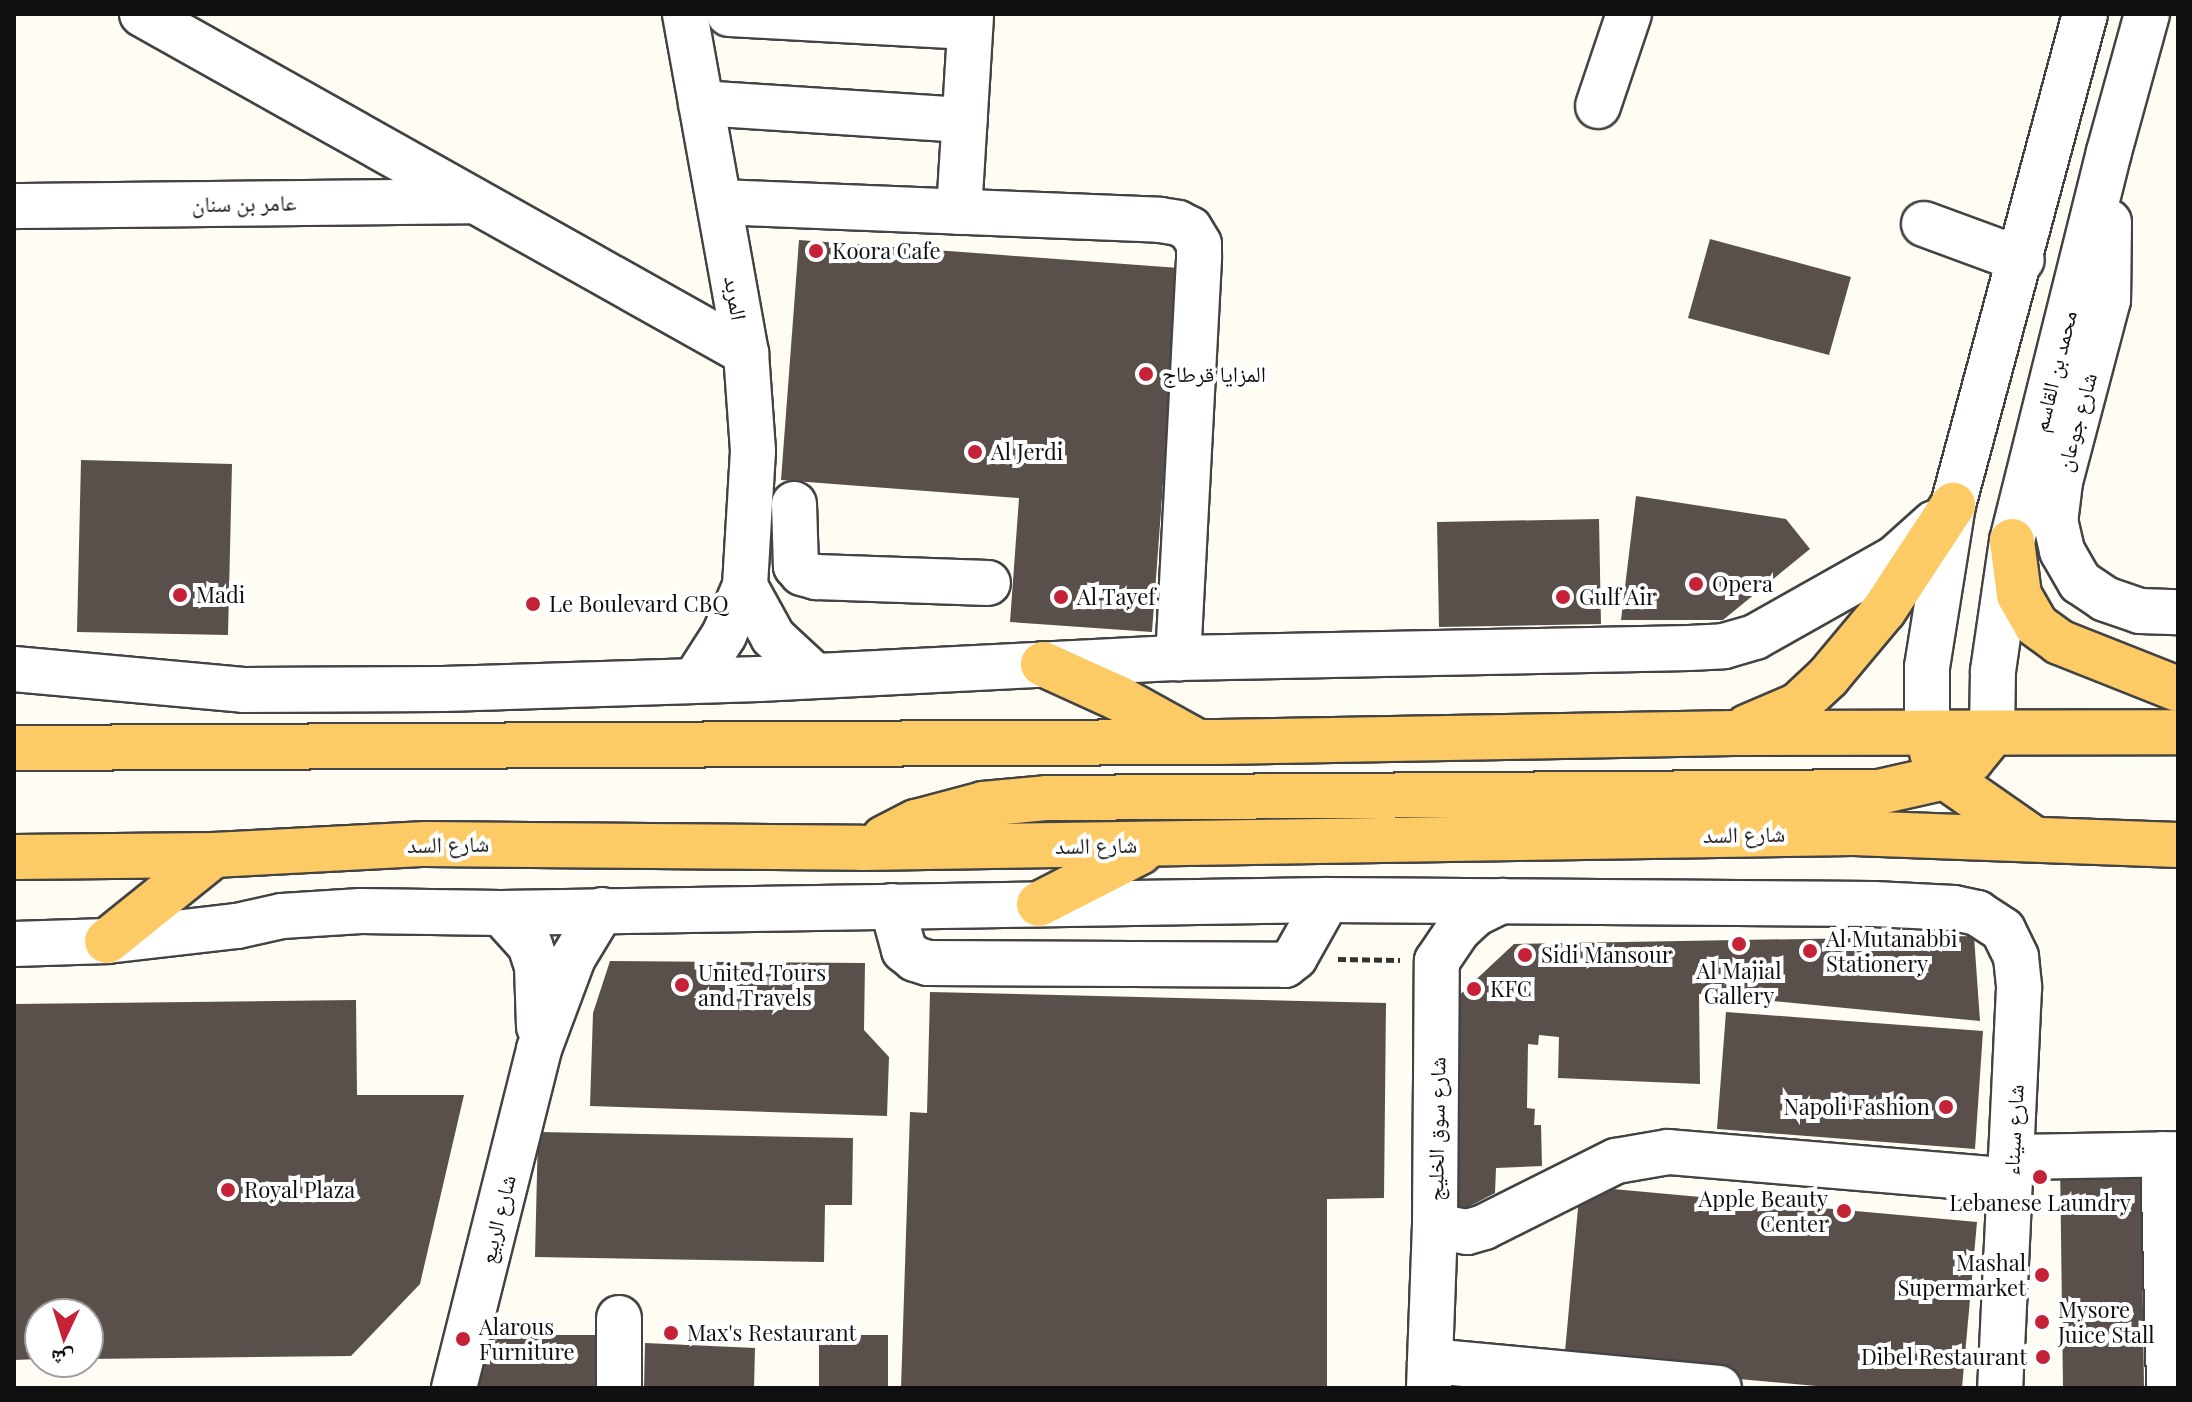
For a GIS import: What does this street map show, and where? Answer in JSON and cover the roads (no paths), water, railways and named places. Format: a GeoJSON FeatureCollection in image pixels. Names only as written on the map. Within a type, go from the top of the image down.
{"type":"FeatureCollection","features":[{"type":"Feature","properties":{"kind":"main road"},"geometry":{"type":"LineString","coordinates":[[1734,733],[1798,705],[1828,677],[1884,610],[1953,505]]}},
{"type":"Feature","properties":{"kind":"main road"},"geometry":{"type":"LineString","coordinates":[[2012,541],[2019,595],[2036,625],[2059,642],[2178,689]]}},
{"type":"Feature","properties":{"kind":"main road"},"geometry":{"type":"LineString","coordinates":[[1043,664],[1120,699],[1198,742]]}},
{"type":"Feature","properties":{"kind":"main road"},"geometry":{"type":"LineString","coordinates":[[1927,731],[1933,759],[1945,777],[2031,837]]}},
{"type":"Feature","properties":{"kind":"main road"},"geometry":{"type":"LineString","coordinates":[[14,748],[1198,742],[1927,731],[1992,734],[2178,732]]}},
{"type":"Feature","properties":{"kind":"main road"},"geometry":{"type":"LineString","coordinates":[[862,848],[916,822],[983,804],[1046,798],[1879,792],[1945,777],[1971,760],[1992,734]]}},
{"type":"Feature","properties":{"kind":"main road","name":"شارع السد"},"geometry":{"type":"LineString","coordinates":[[14,857],[214,855],[440,844],[862,848],[1821,833],[2031,837],[2176,835]]}},
{"type":"Feature","properties":{"kind":"main road"},"geometry":{"type":"LineString","coordinates":[[1039,904],[1155,844]]}},
{"type":"Feature","properties":{"kind":"main road"},"geometry":{"type":"LineString","coordinates":[[107,941],[214,855]]}},
{"type":"Feature","properties":{"kind":"street","name":"عامر بن سنان"},"geometry":{"type":"LineString","coordinates":[[142,14],[746,353]]}},
{"type":"Feature","properties":{"kind":"street","name":"المربد"},"geometry":{"type":"LineString","coordinates":[[685,14],[746,353],[753,451],[745,586],[724,635],[695,680]]}},
{"type":"Feature","properties":{"kind":"street"},"geometry":{"type":"LineString","coordinates":[[729,14],[970,20],[959,212]]}},
{"type":"Feature","properties":{"kind":"street"},"geometry":{"type":"LineString","coordinates":[[1598,106],[1629,14]]}},
{"type":"Feature","properties":{"kind":"street"},"geometry":{"type":"LineString","coordinates":[[1927,731],[1927,667],[1953,505],[2022,260],[2085,14]]}},
{"type":"Feature","properties":{"kind":"street"},"geometry":{"type":"LineString","coordinates":[[2143,30],[2178,21]]}},
{"type":"Feature","properties":{"kind":"street","name":"محمد بن القاسم"},"geometry":{"type":"LineString","coordinates":[[1992,734],[1993,671],[2012,541],[2109,152],[2143,30]]}},
{"type":"Feature","properties":{"kind":"street"},"geometry":{"type":"LineString","coordinates":[[701,103],[964,120]]}},
{"type":"Feature","properties":{"kind":"street","name":"شارع جوعان"},"geometry":{"type":"LineString","coordinates":[[2109,152],[2108,300],[2060,482],[2055,520],[2062,551],[2080,582],[2105,599],[2140,611],[2178,612]]}},
{"type":"Feature","properties":{"kind":"street","name":"عامر بن سنان"},"geometry":{"type":"LineString","coordinates":[[14,206],[474,201]]}},
{"type":"Feature","properties":{"kind":"street"},"geometry":{"type":"LineString","coordinates":[[719,202],[1160,220],[1190,229],[1199,244],[1178,658]]}},
{"type":"Feature","properties":{"kind":"street"},"geometry":{"type":"LineString","coordinates":[[1924,224],[2022,260]]}},
{"type":"Feature","properties":{"kind":"street"},"geometry":{"type":"LineString","coordinates":[[794,504],[796,566],[802,573],[816,577],[988,583]]}},
{"type":"Feature","properties":{"kind":"street"},"geometry":{"type":"LineString","coordinates":[[14,669],[243,690],[443,689],[815,676],[1178,658],[1724,646],[1755,637],[1868,575],[1895,558],[1953,505]]}},
{"type":"Feature","properties":{"kind":"street"},"geometry":{"type":"LineString","coordinates":[[745,586],[773,637],[815,676]]}},
{"type":"Feature","properties":{"kind":"street"},"geometry":{"type":"LineString","coordinates":[[892,906],[904,950],[915,959],[928,963],[1285,965],[1295,957],[1327,900]]}},
{"type":"Feature","properties":{"kind":"street"},"geometry":{"type":"LineString","coordinates":[[14,944],[107,941],[237,926],[282,916],[361,911],[501,913],[1327,900],[1502,901]]}},
{"type":"Feature","properties":{"kind":"street","name":"شارع سيناء"},"geometry":{"type":"LineString","coordinates":[[1502,901],[1954,908],[1977,913],[2003,930],[2016,957],[2019,988],[2000,1388]]}},
{"type":"Feature","properties":{"kind":"street","name":"شارع سوق الخليج"},"geometry":{"type":"LineString","coordinates":[[1430,1375],[1437,961],[1458,930],[1475,914],[1502,901]]}},
{"type":"Feature","properties":{"kind":"street","name":"شارع الربيع"},"geometry":{"type":"LineString","coordinates":[[454,1388],[539,1049],[573,958],[602,910]]}},
{"type":"Feature","properties":{"kind":"street","name":"شارع الربيع"},"geometry":{"type":"LineString","coordinates":[[501,913],[530,945],[537,966],[539,1049]]}},
{"type":"Feature","properties":{"kind":"street"},"geometry":{"type":"LineString","coordinates":[[1435,1221],[1450,1229],[1467,1232],[1484,1227],[1616,1161],[1668,1152],[2011,1169],[2170,1154],[2172,1307],[2169,1388]]}},
{"type":"Feature","properties":{"kind":"street"},"geometry":{"type":"LineString","coordinates":[[619,1318],[619,1388]]}},
{"type":"Feature","properties":{"kind":"street"},"geometry":{"type":"LineString","coordinates":[[1430,1375],[1719,1388]]}},
{"type":"Feature","properties":{"kind":"place","name":"Koora Cafe"},"geometry":{"type":"Point","coordinates":[816,251]}},
{"type":"Feature","properties":{"kind":"place","name":"المزايا قرطاج"},"geometry":{"type":"Point","coordinates":[1146,374]}},
{"type":"Feature","properties":{"kind":"place","name":"Al Jerdi"},"geometry":{"type":"Point","coordinates":[975,452]}},
{"type":"Feature","properties":{"kind":"place","name":"Opera"},"geometry":{"type":"Point","coordinates":[1696,584]}},
{"type":"Feature","properties":{"kind":"place","name":"Madi"},"geometry":{"type":"Point","coordinates":[180,595]}},
{"type":"Feature","properties":{"kind":"place","name":"Al Tayef"},"geometry":{"type":"Point","coordinates":[1061,597]}},
{"type":"Feature","properties":{"kind":"place","name":"Gulf Air"},"geometry":{"type":"Point","coordinates":[1563,597]}},
{"type":"Feature","properties":{"kind":"place","name":"Le Boulevard CBQ"},"geometry":{"type":"Point","coordinates":[533,604]}},
{"type":"Feature","properties":{"kind":"place","name":"Al Majial Gallery"},"geometry":{"type":"Point","coordinates":[1739,944]}},
{"type":"Feature","properties":{"kind":"place","name":"Al Mutanabbi Stationery"},"geometry":{"type":"Point","coordinates":[1810,951]}},
{"type":"Feature","properties":{"kind":"place","name":"Sidi Mansour"},"geometry":{"type":"Point","coordinates":[1525,955]}},
{"type":"Feature","properties":{"kind":"place","name":"United Tours and Travels"},"geometry":{"type":"Point","coordinates":[682,985]}},
{"type":"Feature","properties":{"kind":"place","name":"KFC"},"geometry":{"type":"Point","coordinates":[1474,989]}},
{"type":"Feature","properties":{"kind":"place","name":"Napoli Fashion"},"geometry":{"type":"Point","coordinates":[1946,1107]}},
{"type":"Feature","properties":{"kind":"place","name":"Lebanese Laundry"},"geometry":{"type":"Point","coordinates":[2040,1177]}},
{"type":"Feature","properties":{"kind":"place","name":"Royal Plaza"},"geometry":{"type":"Point","coordinates":[228,1190]}},
{"type":"Feature","properties":{"kind":"place","name":"Apple Beauty Center"},"geometry":{"type":"Point","coordinates":[1844,1211]}},
{"type":"Feature","properties":{"kind":"place","name":"Mashal Supermarket"},"geometry":{"type":"Point","coordinates":[2042,1275]}},
{"type":"Feature","properties":{"kind":"place","name":"Mysore Juice Stall"},"geometry":{"type":"Point","coordinates":[2042,1322]}},
{"type":"Feature","properties":{"kind":"place","name":"Max's Restaurant"},"geometry":{"type":"Point","coordinates":[671,1333]}},
{"type":"Feature","properties":{"kind":"place","name":"Alarous Furniture"},"geometry":{"type":"Point","coordinates":[463,1339]}},
{"type":"Feature","properties":{"kind":"place","name":"Dibel Restaurant"},"geometry":{"type":"Point","coordinates":[2043,1357]}}]}
